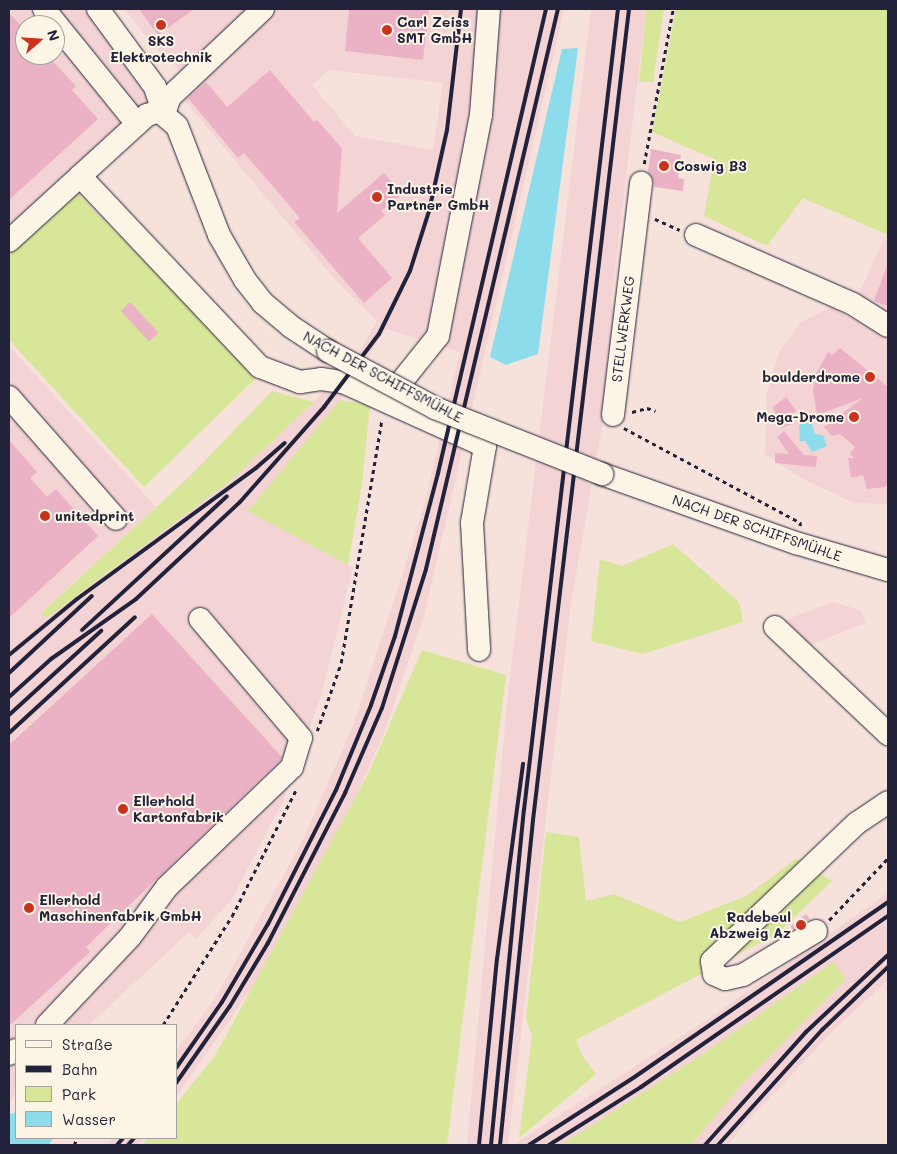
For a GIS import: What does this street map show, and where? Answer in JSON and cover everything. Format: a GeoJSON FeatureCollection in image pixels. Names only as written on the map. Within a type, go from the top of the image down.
{"type":"FeatureCollection","features":[{"type":"Feature","properties":{"kind":"street"},"geometry":{"type":"LineString","coordinates":[[44,9],[137,124]]}},
{"type":"Feature","properties":{"kind":"street","name":"NACH DER SCHIFFSMÜHLE"},"geometry":{"type":"LineString","coordinates":[[98,9],[155,87],[164,114],[177,126],[219,234],[245,280],[263,303],[290,326],[328,351],[435,408],[602,474],[796,543],[888,570]]}},
{"type":"Feature","properties":{"kind":"street"},"geometry":{"type":"LineString","coordinates":[[9,241],[137,124],[153,111],[164,114],[170,97],[263,9]]}},
{"type":"Feature","properties":{"kind":"street"},"geometry":{"type":"LineString","coordinates":[[386,401],[438,336],[481,115],[489,9]]}},
{"type":"Feature","properties":{"kind":"street","name":"NACH DER SCHIFFSMÜHLE"},"geometry":{"type":"LineString","coordinates":[[80,176],[260,367],[274,374],[300,382],[321,379],[343,382],[484,446],[472,522],[479,650]]}},
{"type":"Feature","properties":{"kind":"street","name":"STELLWERKWEG"},"geometry":{"type":"LineString","coordinates":[[613,415],[641,183]]}},
{"type":"Feature","properties":{"kind":"street"},"geometry":{"type":"LineString","coordinates":[[696,235],[853,304],[888,326]]}},
{"type":"Feature","properties":{"kind":"street"},"geometry":{"type":"LineString","coordinates":[[9,397],[116,519]]}},
{"type":"Feature","properties":{"kind":"street"},"geometry":{"type":"LineString","coordinates":[[48,1024],[130,937],[167,887],[292,767],[301,738],[200,619]]}},
{"type":"Feature","properties":{"kind":"street"},"geometry":{"type":"LineString","coordinates":[[775,627],[888,734]]}},
{"type":"Feature","properties":{"kind":"street"},"geometry":{"type":"LineString","coordinates":[[816,931],[742,975],[725,979],[714,974],[712,961],[857,823],[888,802]]}},
{"type":"Feature","properties":{"kind":"path"},"geometry":{"type":"LineString","coordinates":[[641,183],[653,101],[673,9]]}},
{"type":"Feature","properties":{"kind":"path"},"geometry":{"type":"LineString","coordinates":[[636,214],[649,215],[672,227],[696,235]]}},
{"type":"Feature","properties":{"kind":"path"},"geometry":{"type":"LineString","coordinates":[[613,415],[628,415],[638,408],[656,412]]}},
{"type":"Feature","properties":{"kind":"path"},"geometry":{"type":"LineString","coordinates":[[613,415],[626,431],[644,442],[801,523],[796,543]]}},
{"type":"Feature","properties":{"kind":"path"},"geometry":{"type":"LineString","coordinates":[[816,931],[848,904],[888,858]]}},
{"type":"Feature","properties":{"kind":"shaded area"},"geometry":{"type":"Polygon","coordinates":[[[9,9],[85,9],[153,91],[145,105],[9,225],[9,9]]]}},
{"type":"Feature","properties":{"kind":"shaded area"},"geometry":{"type":"Polygon","coordinates":[[[125,9],[254,9],[182,72],[149,41],[125,9]]]}},
{"type":"Feature","properties":{"kind":"shaded area"},"geometry":{"type":"Polygon","coordinates":[[[274,9],[564,9],[424,616],[384,733],[332,850],[270,962],[178,1094],[178,1048],[216,997],[304,838],[354,723],[424,507],[460,352],[386,329],[340,400],[300,451],[348,565],[353,567],[321,696],[284,799],[232,899],[197,938],[189,932],[90,1024],[15,1024],[15,1094],[9,1100],[9,346],[156,507],[41,612],[47,618],[230,481],[352,365],[377,321],[338,283],[185,101],[185,92],[194,80],[274,9]],[[329,70],[312,85],[355,136],[433,150],[443,83],[329,70]]]}},
{"type":"Feature","properties":{"kind":"shaded area"},"geometry":{"type":"Polygon","coordinates":[[[591,9],[646,9],[611,303],[621,318],[571,603],[508,1145],[467,1145],[508,694],[591,9]]]}},
{"type":"Feature","properties":{"kind":"shaded area"},"geometry":{"type":"Polygon","coordinates":[[[884,239],[888,241],[888,317],[856,300],[884,239]]]}},
{"type":"Feature","properties":{"kind":"shaded area"},"geometry":{"type":"Polygon","coordinates":[[[831,307],[888,338],[888,504],[854,503],[801,478],[765,454],[767,393],[779,352],[800,323],[831,307]]]}},
{"type":"Feature","properties":{"kind":"shaded area"},"geometry":{"type":"Polygon","coordinates":[[[833,602],[860,610],[866,623],[807,646],[777,623],[833,602]]]}},
{"type":"Feature","properties":{"kind":"shaded area"},"geometry":{"type":"Polygon","coordinates":[[[888,893],[888,980],[835,1029],[742,1127],[728,1145],[691,1145],[833,962],[703,1054],[561,1145],[513,1145],[705,1021],[888,893]]]}},
{"type":"Feature","properties":{"kind":"shaded area"},"geometry":{"type":"Polygon","coordinates":[[[112,1139],[143,1139],[138,1145],[107,1145],[112,1139]]]}},
{"type":"Feature","properties":{"kind":"green space"},"geometry":{"type":"Polygon","coordinates":[[[646,9],[664,9],[653,82],[639,82],[646,9]]]}},
{"type":"Feature","properties":{"kind":"green space"},"geometry":{"type":"Polygon","coordinates":[[[676,9],[888,9],[888,235],[803,198],[767,246],[704,216],[714,159],[652,132],[676,9]]]}},
{"type":"Feature","properties":{"kind":"green space"},"geometry":{"type":"Polygon","coordinates":[[[74,190],[259,375],[144,487],[9,340],[9,252],[74,190]]]}},
{"type":"Feature","properties":{"kind":"green space"},"geometry":{"type":"Polygon","coordinates":[[[272,391],[314,402],[230,481],[47,618],[41,613],[190,476],[272,391]]]}},
{"type":"Feature","properties":{"kind":"green space"},"geometry":{"type":"Polygon","coordinates":[[[340,400],[370,405],[362,484],[348,565],[248,511],[340,400]]]}},
{"type":"Feature","properties":{"kind":"green space"},"geometry":{"type":"Polygon","coordinates":[[[673,544],[739,602],[743,622],[643,654],[591,641],[600,559],[622,566],[673,544]]]}},
{"type":"Feature","properties":{"kind":"green space"},"geometry":{"type":"Polygon","coordinates":[[[422,650],[506,675],[447,1145],[142,1145],[148,1139],[178,1139],[178,1102],[215,1056],[369,772],[422,650]]]}},
{"type":"Feature","properties":{"kind":"green space"},"geometry":{"type":"Polygon","coordinates":[[[546,832],[579,837],[586,901],[614,894],[680,922],[746,896],[796,859],[832,881],[777,934],[576,1040],[583,1057],[596,1074],[519,1138],[532,1035],[526,1019],[546,832]]]}},
{"type":"Feature","properties":{"kind":"green space"},"geometry":{"type":"Polygon","coordinates":[[[833,962],[846,979],[741,1085],[691,1145],[561,1145],[703,1054],[833,962]]]}},
{"type":"Feature","properties":{"kind":"water"},"geometry":{"type":"Polygon","coordinates":[[[578,48],[538,354],[506,365],[490,357],[562,49],[578,48]]]}},
{"type":"Feature","properties":{"kind":"water"},"geometry":{"type":"Polygon","coordinates":[[[804,419],[811,421],[815,434],[823,435],[827,446],[812,452],[805,441],[800,441],[799,426],[804,419]]]}},
{"type":"Feature","properties":{"kind":"water"},"geometry":{"type":"Polygon","coordinates":[[[15,1112],[15,1139],[52,1139],[49,1145],[9,1145],[9,1115],[15,1112]]]}},
{"type":"Feature","properties":{"kind":"building","name":"SKS Elektrotechnik"},"geometry":{"type":"Polygon","coordinates":[[[139,9],[194,9],[158,35],[139,9]]]}},
{"type":"Feature","properties":{"kind":"building","name":"Carl Zeiss SMT GmbH"},"geometry":{"type":"Polygon","coordinates":[[[349,9],[429,9],[423,60],[345,51],[349,9]]]}},
{"type":"Feature","properties":{"kind":"building"},"geometry":{"type":"Polygon","coordinates":[[[9,13],[15,19],[15,65],[56,65],[76,86],[72,90],[98,119],[9,200],[9,13]]]}},
{"type":"Feature","properties":{"kind":"building"},"geometry":{"type":"Polygon","coordinates":[[[270,70],[314,122],[317,120],[342,148],[337,213],[384,173],[402,194],[381,211],[385,215],[358,238],[392,278],[364,303],[294,222],[300,218],[244,153],[238,158],[188,98],[206,82],[227,107],[270,70]]]}},
{"type":"Feature","properties":{"kind":"building","name":"Coswig B3"},"geometry":{"type":"Polygon","coordinates":[[[651,149],[681,155],[678,178],[684,179],[683,191],[654,187],[653,179],[648,172],[651,149]]]}},
{"type":"Feature","properties":{"kind":"building"},"geometry":{"type":"Polygon","coordinates":[[[888,267],[888,306],[874,301],[888,267]]]}},
{"type":"Feature","properties":{"kind":"building"},"geometry":{"type":"Polygon","coordinates":[[[130,302],[159,333],[149,342],[120,311],[130,302]]]}},
{"type":"Feature","properties":{"kind":"building","name":"Mega-Drome"},"geometry":{"type":"Polygon","coordinates":[[[840,348],[888,387],[888,483],[885,487],[867,489],[863,475],[851,478],[848,458],[854,458],[850,454],[855,447],[840,434],[832,436],[824,427],[863,398],[817,415],[813,391],[816,374],[828,352],[832,355],[840,348]]]}},
{"type":"Feature","properties":{"kind":"building"},"geometry":{"type":"Polygon","coordinates":[[[786,397],[796,411],[789,417],[792,424],[781,428],[773,407],[786,397]]]}},
{"type":"Feature","properties":{"kind":"building"},"geometry":{"type":"Polygon","coordinates":[[[784,431],[804,455],[817,456],[816,467],[775,463],[775,453],[789,454],[777,437],[784,431]]]}},
{"type":"Feature","properties":{"kind":"building","name":"unitedprint"},"geometry":{"type":"Polygon","coordinates":[[[9,440],[37,472],[30,478],[47,497],[56,489],[98,536],[9,618],[9,440]]]}},
{"type":"Feature","properties":{"kind":"building","name":"Ellerhold Kartonfabrik"},"geometry":{"type":"Polygon","coordinates":[[[152,614],[282,757],[86,947],[90,952],[9,1026],[9,745],[152,614]]]}},
{"type":"Feature","properties":{"kind":"building"},"geometry":{"type":"Polygon","coordinates":[[[806,914],[810,919],[794,931],[790,927],[806,914]]]}},
{"type":"Feature","properties":{"kind":"railway"},"geometry":{"type":"LineString","coordinates":[[9,697],[51,659],[136,599],[240,502],[324,407],[379,334],[410,271],[429,211],[447,130],[461,9]]}},
{"type":"Feature","properties":{"kind":"railway"},"geometry":{"type":"LineString","coordinates":[[178,1065],[222,1002],[268,924],[336,790],[371,705],[395,636],[438,473],[546,9]]}},
{"type":"Feature","properties":{"kind":"railway"},"geometry":{"type":"LineString","coordinates":[[178,1080],[230,1006],[268,943],[345,793],[382,708],[426,569],[558,9]]}},
{"type":"Feature","properties":{"kind":"railway"},"geometry":{"type":"LineString","coordinates":[[491,1145],[524,810],[618,9]]}},
{"type":"Feature","properties":{"kind":"railway"},"geometry":{"type":"LineString","coordinates":[[500,1145],[533,820],[629,9]]}},
{"type":"Feature","properties":{"kind":"railway"},"geometry":{"type":"LineString","coordinates":[[9,655],[77,599],[256,468],[285,443]]}},
{"type":"Feature","properties":{"kind":"railway"},"geometry":{"type":"LineString","coordinates":[[82,630],[227,496]]}},
{"type":"Feature","properties":{"kind":"railway"},"geometry":{"type":"LineString","coordinates":[[9,673],[92,596]]}},
{"type":"Feature","properties":{"kind":"railway"},"geometry":{"type":"LineString","coordinates":[[9,733],[135,617]]}},
{"type":"Feature","properties":{"kind":"railway"},"geometry":{"type":"LineString","coordinates":[[9,715],[101,631]]}},
{"type":"Feature","properties":{"kind":"railway"},"geometry":{"type":"LineString","coordinates":[[479,1145],[497,959],[523,764]]}},
{"type":"Feature","properties":{"kind":"railway"},"geometry":{"type":"LineString","coordinates":[[529,1145],[636,1076],[888,902]]}},
{"type":"Feature","properties":{"kind":"railway"},"geometry":{"type":"LineString","coordinates":[[549,1145],[641,1087],[888,916]]}},
{"type":"Feature","properties":{"kind":"railway"},"geometry":{"type":"LineString","coordinates":[[705,1145],[806,1032],[888,955]]}},
{"type":"Feature","properties":{"kind":"railway"},"geometry":{"type":"LineString","coordinates":[[718,1145],[822,1030],[888,967]]}},
{"type":"Feature","properties":{"kind":"railway"},"geometry":{"type":"LineString","coordinates":[[117,1145],[122,1139]]}},
{"type":"Feature","properties":{"kind":"railway"},"geometry":{"type":"LineString","coordinates":[[128,1145],[133,1139]]}},
{"type":"Feature","properties":{"kind":"place","name":"SKS Elektrotechnik"},"geometry":{"type":"Point","coordinates":[161,25]}},
{"type":"Feature","properties":{"kind":"place","name":"Carl Zeiss SMT GmbH"},"geometry":{"type":"Point","coordinates":[387,30]}},
{"type":"Feature","properties":{"kind":"place","name":"Coswig B3"},"geometry":{"type":"Point","coordinates":[664,166]}},
{"type":"Feature","properties":{"kind":"place","name":"Industrie Partner GmbH"},"geometry":{"type":"Point","coordinates":[377,197]}},
{"type":"Feature","properties":{"kind":"place","name":"boulderdrome"},"geometry":{"type":"Point","coordinates":[870,377]}},
{"type":"Feature","properties":{"kind":"place","name":"Mega-Drome"},"geometry":{"type":"Point","coordinates":[854,417]}},
{"type":"Feature","properties":{"kind":"place","name":"unitedprint"},"geometry":{"type":"Point","coordinates":[45,516]}},
{"type":"Feature","properties":{"kind":"place","name":"Ellerhold Kartonfabrik"},"geometry":{"type":"Point","coordinates":[123,809]}},
{"type":"Feature","properties":{"kind":"place","name":"Ellerhold Maschinenfabrik GmbH"},"geometry":{"type":"Point","coordinates":[29,908]}},
{"type":"Feature","properties":{"kind":"place","name":"Radebeul Abzweig Az"},"geometry":{"type":"Point","coordinates":[801,925]}}]}
